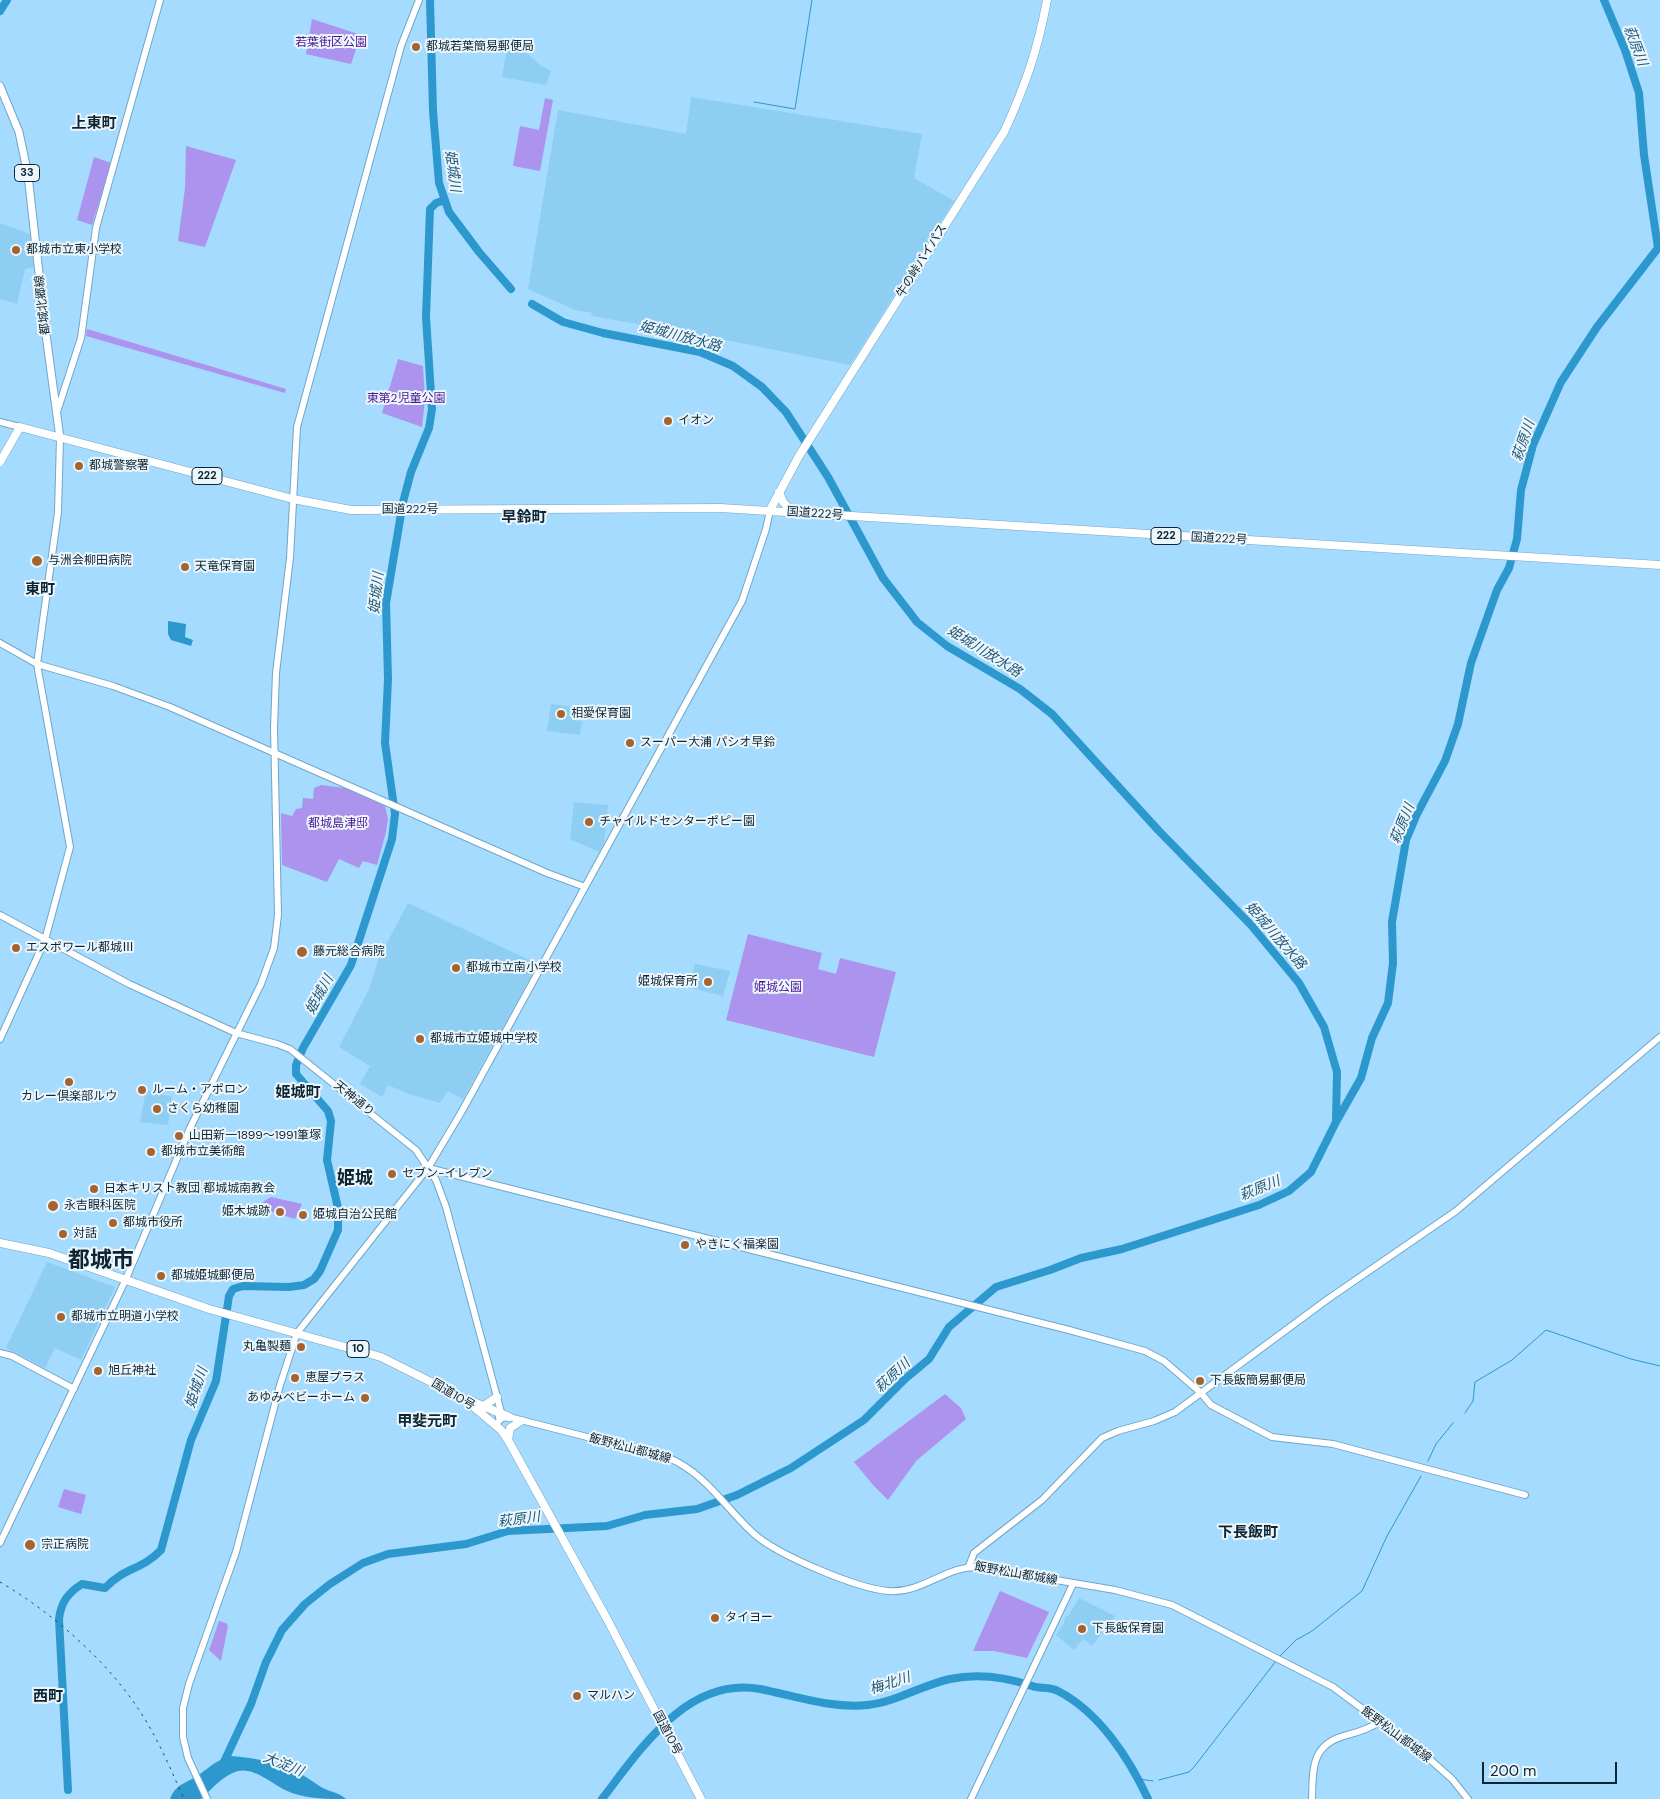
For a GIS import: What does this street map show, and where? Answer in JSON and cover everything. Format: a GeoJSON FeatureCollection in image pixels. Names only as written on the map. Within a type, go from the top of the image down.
{"type":"FeatureCollection","features":[{"type":"Feature","properties":{"kind":"highway","name":"牛の峠バイパス"},"geometry":{"type":"LineString","coordinates":[[770,510],[799,456],[1004,132],[1029,76],[1039,42],[1047,0]]}},
{"type":"Feature","properties":{"kind":"highway","name":"国道222号"},"geometry":{"type":"LineString","coordinates":[[20,427],[293,499],[339,509],[720,508],[770,510],[841,516],[1660,565]]}},
{"type":"Feature","properties":{"kind":"highway"},"geometry":{"type":"LineString","coordinates":[[0,462],[20,427]]}},
{"type":"Feature","properties":{"kind":"highway"},"geometry":{"type":"LineString","coordinates":[[779,492],[783,502],[794,513]]}},
{"type":"Feature","properties":{"kind":"highway","name":"国道10号"},"geometry":{"type":"LineString","coordinates":[[0,1243],[50,1253],[222,1313],[381,1357],[463,1398],[495,1425],[508,1440],[572,1554],[701,1799]]}},
{"type":"Feature","properties":{"kind":"highway"},"geometry":{"type":"LineString","coordinates":[[485,1405],[497,1397]]}},
{"type":"Feature","properties":{"kind":"highway"},"geometry":{"type":"LineString","coordinates":[[463,1398],[485,1405],[509,1417]]}},
{"type":"Feature","properties":{"kind":"highway"},"geometry":{"type":"LineString","coordinates":[[508,1440],[510,1428],[521,1420]]}},
{"type":"Feature","properties":{"kind":"main road","name":"都城北郷線"},"geometry":{"type":"LineString","coordinates":[[0,86],[19,132],[26,166],[34,215],[44,327],[60,438]]}},
{"type":"Feature","properties":{"kind":"street"},"geometry":{"type":"LineString","coordinates":[[57,412],[81,338],[96,228],[160,0]]}},
{"type":"Feature","properties":{"kind":"street"},"geometry":{"type":"LineString","coordinates":[[0,1543],[125,1280],[190,1128],[269,963],[277,930],[274,753],[276,674],[287,598],[297,427],[401,46],[418,0]]}},
{"type":"Feature","properties":{"kind":"street"},"geometry":{"type":"LineString","coordinates":[[0,422],[20,427]]}},
{"type":"Feature","properties":{"kind":"street"},"geometry":{"type":"LineString","coordinates":[[0,1038],[45,940],[70,847],[37,664],[58,512],[60,438]]}},
{"type":"Feature","properties":{"kind":"street"},"geometry":{"type":"LineString","coordinates":[[207,1799],[192,1769],[185,1746],[182,1720],[186,1694],[236,1552],[280,1385],[297,1333],[428,1168],[524,1002],[742,602],[766,530],[770,510]]}},
{"type":"Feature","properties":{"kind":"street"},"geometry":{"type":"LineString","coordinates":[[0,643],[37,664],[149,699],[547,873],[585,887]]}},
{"type":"Feature","properties":{"kind":"street","name":"天神通り"},"geometry":{"type":"LineString","coordinates":[[0,915],[132,985],[236,1033],[277,1044],[299,1056],[416,1150],[436,1180],[448,1214],[501,1412]]}},
{"type":"Feature","properties":{"kind":"street"},"geometry":{"type":"LineString","coordinates":[[969,1566],[974,1553],[1042,1500],[1102,1438],[1118,1431],[1166,1417],[1328,1299],[1456,1211],[1660,1037]]}},
{"type":"Feature","properties":{"kind":"street"},"geometry":{"type":"LineString","coordinates":[[428,1168],[1145,1351],[1164,1361],[1216,1408],[1272,1437],[1333,1444],[1525,1495]]}},
{"type":"Feature","properties":{"kind":"street"},"geometry":{"type":"LineString","coordinates":[[0,1353],[12,1356],[74,1389]]}},
{"type":"Feature","properties":{"kind":"street"},"geometry":{"type":"LineString","coordinates":[[495,1425],[501,1412]]}},
{"type":"Feature","properties":{"kind":"street"},"geometry":{"type":"LineString","coordinates":[[495,1425],[502,1418],[509,1417]]}},
{"type":"Feature","properties":{"kind":"street","name":"飯野松山都城線"},"geometry":{"type":"LineString","coordinates":[[509,1417],[662,1456],[697,1474],[746,1526],[770,1546],[786,1555],[854,1583],[885,1591],[919,1587],[958,1568],[969,1566],[1121,1591],[1172,1605],[1333,1687],[1426,1756],[1452,1779],[1468,1799]]}},
{"type":"Feature","properties":{"kind":"street"},"geometry":{"type":"LineString","coordinates":[[971,1799],[1073,1584]]}},
{"type":"Feature","properties":{"kind":"street"},"geometry":{"type":"LineString","coordinates":[[1312,1799],[1313,1767],[1322,1749],[1335,1739],[1370,1728],[1379,1722]]}},
{"type":"Feature","properties":{"kind":"shaded area"},"geometry":{"type":"Polygon","coordinates":[[[508,43],[523,50],[540,65],[551,71],[546,85],[502,77],[508,43]]]}},
{"type":"Feature","properties":{"kind":"shaded area"},"geometry":{"type":"Polygon","coordinates":[[[691,97],[922,134],[914,178],[954,201],[850,365],[696,334],[591,316],[592,313],[575,310],[528,289],[558,110],[686,134],[691,97]]]}},
{"type":"Feature","properties":{"kind":"shaded area","name":"都城市立東小学校"},"geometry":{"type":"Polygon","coordinates":[[[0,223],[30,234],[34,267],[25,269],[17,304],[0,299],[0,223]]]}},
{"type":"Feature","properties":{"kind":"shaded area"},"geometry":{"type":"Polygon","coordinates":[[[168,621],[186,624],[185,637],[193,640],[191,646],[171,640],[168,634],[168,621]]]}},
{"type":"Feature","properties":{"kind":"shaded area","name":"相愛保育園"},"geometry":{"type":"Polygon","coordinates":[[[551,704],[574,707],[573,720],[582,721],[580,735],[547,731],[551,704]]]}},
{"type":"Feature","properties":{"kind":"shaded area","name":"チャイルドセンターポピー園"},"geometry":{"type":"Polygon","coordinates":[[[574,802],[608,805],[604,843],[599,852],[570,839],[574,802]]]}},
{"type":"Feature","properties":{"kind":"shaded area"},"geometry":{"type":"Polygon","coordinates":[[[408,903],[538,964],[463,1099],[448,1091],[440,1103],[409,1094],[388,1085],[382,1097],[360,1084],[370,1066],[339,1047],[369,989],[379,958],[408,903]]]}},
{"type":"Feature","properties":{"kind":"shaded area","name":"姫城保育所"},"geometry":{"type":"Polygon","coordinates":[[[695,964],[730,971],[723,996],[688,987],[695,964]]]}},
{"type":"Feature","properties":{"kind":"shaded area","name":"さくら幼稚園"},"geometry":{"type":"Polygon","coordinates":[[[146,1090],[172,1097],[168,1125],[140,1122],[146,1090]]]}},
{"type":"Feature","properties":{"kind":"shaded area","name":"都城市立明道小学校"},"geometry":{"type":"Polygon","coordinates":[[[47,1262],[115,1287],[81,1360],[55,1348],[45,1368],[6,1348],[47,1262]]]}},
{"type":"Feature","properties":{"kind":"shaded area","name":"下長飯保育園"},"geometry":{"type":"Polygon","coordinates":[[[1079,1598],[1115,1616],[1092,1646],[1083,1639],[1074,1650],[1056,1635],[1064,1624],[1065,1617],[1069,1615],[1079,1598]]]}},
{"type":"Feature","properties":{"kind":"shaded area"},"geometry":{"type":"Polygon","coordinates":[[[231,1756],[266,1761],[288,1768],[298,1772],[321,1787],[340,1794],[346,1799],[299,1795],[252,1772],[238,1771],[227,1776],[201,1799],[170,1799],[179,1786],[196,1777],[218,1761],[231,1756]]]}},
{"type":"Feature","properties":{"kind":"green space","name":"若葉街区公園"},"geometry":{"type":"Polygon","coordinates":[[[312,19],[361,35],[351,64],[306,54],[312,19]]]}},
{"type":"Feature","properties":{"kind":"green space"},"geometry":{"type":"Polygon","coordinates":[[[545,98],[553,100],[540,171],[513,166],[520,126],[539,130],[545,98]]]}},
{"type":"Feature","properties":{"kind":"green space"},"geometry":{"type":"Polygon","coordinates":[[[186,146],[236,160],[205,247],[178,241],[185,188],[186,146]]]}},
{"type":"Feature","properties":{"kind":"green space"},"geometry":{"type":"Polygon","coordinates":[[[94,157],[111,163],[92,225],[77,220],[94,157]]]}},
{"type":"Feature","properties":{"kind":"green space"},"geometry":{"type":"Polygon","coordinates":[[[87,329],[286,389],[285,393],[86,336],[87,329]]]}},
{"type":"Feature","properties":{"kind":"green space","name":"東第2児童公園"},"geometry":{"type":"Polygon","coordinates":[[[398,359],[423,366],[425,399],[422,427],[382,413],[398,359]]]}},
{"type":"Feature","properties":{"kind":"green space","name":"都城島津邸"},"geometry":{"type":"Polygon","coordinates":[[[321,785],[345,788],[385,806],[388,819],[377,865],[363,861],[359,868],[339,859],[327,882],[282,865],[281,813],[292,816],[296,809],[302,808],[303,798],[313,799],[314,788],[321,785]]]}},
{"type":"Feature","properties":{"kind":"green space","name":"姫城公園"},"geometry":{"type":"Polygon","coordinates":[[[748,934],[822,953],[818,969],[836,974],[840,958],[896,972],[874,1057],[726,1020],[748,934]]]}},
{"type":"Feature","properties":{"kind":"green space"},"geometry":{"type":"Polygon","coordinates":[[[271,1197],[302,1204],[295,1219],[260,1208],[264,1201],[271,1197]]]}},
{"type":"Feature","properties":{"kind":"green space"},"geometry":{"type":"Polygon","coordinates":[[[945,1394],[961,1408],[966,1419],[916,1461],[888,1500],[854,1462],[945,1394]]]}},
{"type":"Feature","properties":{"kind":"green space"},"geometry":{"type":"Polygon","coordinates":[[[64,1489],[86,1495],[81,1514],[58,1507],[64,1489]]]}},
{"type":"Feature","properties":{"kind":"green space"},"geometry":{"type":"Polygon","coordinates":[[[1000,1591],[1049,1612],[1027,1658],[994,1651],[973,1651],[1000,1591]]]}},
{"type":"Feature","properties":{"kind":"green space"},"geometry":{"type":"Polygon","coordinates":[[[219,1621],[226,1623],[228,1626],[221,1661],[209,1650],[219,1621]]]}},
{"type":"Feature","properties":{"kind":"waterway"},"geometry":{"type":"LineString","coordinates":[[0,11],[7,0]]}},
{"type":"Feature","properties":{"kind":"waterway","name":"姫城川"},"geometry":{"type":"LineString","coordinates":[[430,0],[433,111],[439,183],[449,212],[479,252],[511,289]]}},
{"type":"Feature","properties":{"kind":"waterway"},"geometry":{"type":"LineString","coordinates":[[754,102],[795,109],[812,0]]}},
{"type":"Feature","properties":{"kind":"waterway","name":"萩原川"},"geometry":{"type":"LineString","coordinates":[[223,1764],[251,1704],[266,1662],[282,1630],[305,1604],[330,1584],[363,1563],[388,1554],[466,1544],[508,1531],[607,1526],[645,1515],[697,1509],[737,1495],[791,1468],[864,1420],[905,1379],[929,1359],[949,1327],[996,1287],[1081,1258],[1122,1249],[1259,1205],[1289,1191],[1311,1172],[1361,1078],[1372,1038],[1388,1003],[1393,963],[1392,922],[1406,840],[1417,814],[1445,761],[1458,724],[1471,663],[1497,590],[1509,568],[1517,539],[1521,490],[1533,445],[1561,382],[1597,327],[1658,248],[1644,155],[1639,93],[1625,50],[1604,0]]}},
{"type":"Feature","properties":{"kind":"waterway","name":"姫城川"},"geometry":{"type":"LineString","coordinates":[[68,1790],[59,1619],[63,1603],[82,1584],[105,1588],[112,1581],[154,1557],[161,1550],[191,1440],[216,1381],[229,1296],[233,1289],[243,1286],[289,1287],[304,1285],[314,1279],[320,1271],[338,1230],[338,1208],[327,1160],[331,1121],[328,1111],[296,1074],[296,1065],[303,1048],[351,965],[392,839],[395,814],[385,743],[388,679],[386,603],[403,502],[411,472],[429,428],[432,409],[426,317],[430,209],[436,203],[445,200]]}},
{"type":"Feature","properties":{"kind":"waterway","name":"姫城川放水路"},"geometry":{"type":"LineString","coordinates":[[532,304],[563,322],[603,333],[700,352],[733,366],[762,387],[786,412],[828,477],[883,578],[917,622],[947,646],[1020,689],[1052,714],[1159,831],[1251,925],[1299,983],[1324,1027],[1337,1072],[1336,1120]]}},
{"type":"Feature","properties":{"kind":"waterway"},"geometry":{"type":"LineString","coordinates":[[1465,1413],[1473,1401],[1475,1382],[1512,1360],[1546,1330],[1631,1359],[1660,1366]]}},
{"type":"Feature","properties":{"kind":"waterway"},"geometry":{"type":"LineString","coordinates":[[1428,1461],[1436,1444],[1453,1423]]}},
{"type":"Feature","properties":{"kind":"waterway"},"geometry":{"type":"LineString","coordinates":[[1280,1656],[1296,1640],[1312,1631],[1362,1591],[1387,1536],[1421,1476]]}},
{"type":"Feature","properties":{"kind":"waterway"},"geometry":{"type":"LineString","coordinates":[[1159,1780],[1189,1772],[1194,1767],[1276,1661]]}},
{"type":"Feature","properties":{"kind":"waterway","name":"梅北川"},"geometry":{"type":"LineString","coordinates":[[602,1799],[649,1739],[688,1705],[710,1694],[734,1688],[760,1689],[827,1704],[854,1706],[889,1701],[929,1685],[971,1676],[1002,1678],[1035,1687],[1051,1689],[1073,1700],[1087,1711],[1122,1752],[1148,1799]]}},
{"type":"Feature","properties":{"kind":"waterway"},"geometry":{"type":"LineString","coordinates":[[1139,1779],[1153,1781]]}},
{"type":"Feature","properties":{"kind":"railway"},"geometry":{"type":"LineString","coordinates":[[0,1582],[57,1622],[109,1671],[124,1689],[151,1729],[184,1799]]}},
{"type":"Feature","properties":{"kind":"place","name":"都城若葉簡易郵便局"},"geometry":{"type":"Point","coordinates":[416,47]}},
{"type":"Feature","properties":{"kind":"place","name":"都城市立東小学校"},"geometry":{"type":"Point","coordinates":[16,250]}},
{"type":"Feature","properties":{"kind":"place","name":"イオン"},"geometry":{"type":"Point","coordinates":[668,421]}},
{"type":"Feature","properties":{"kind":"place","name":"都城警察署"},"geometry":{"type":"Point","coordinates":[79,466]}},
{"type":"Feature","properties":{"kind":"place","name":"与洲会柳田病院"},"geometry":{"type":"Point","coordinates":[37,561]}},
{"type":"Feature","properties":{"kind":"place","name":"天竜保育園"},"geometry":{"type":"Point","coordinates":[185,567]}},
{"type":"Feature","properties":{"kind":"place","name":"相愛保育園"},"geometry":{"type":"Point","coordinates":[561,714]}},
{"type":"Feature","properties":{"kind":"place","name":"スーパー大浦 パシオ早鈴"},"geometry":{"type":"Point","coordinates":[630,743]}},
{"type":"Feature","properties":{"kind":"place","name":"チャイルドセンターポピー園"},"geometry":{"type":"Point","coordinates":[589,822]}},
{"type":"Feature","properties":{"kind":"place","name":"エスポワール都城Ⅲ"},"geometry":{"type":"Point","coordinates":[16,948]}},
{"type":"Feature","properties":{"kind":"place","name":"藤元総合病院"},"geometry":{"type":"Point","coordinates":[302,952]}},
{"type":"Feature","properties":{"kind":"place","name":"都城市立南小学校"},"geometry":{"type":"Point","coordinates":[456,968]}},
{"type":"Feature","properties":{"kind":"place","name":"姫城保育所"},"geometry":{"type":"Point","coordinates":[708,982]}},
{"type":"Feature","properties":{"kind":"place","name":"都城市立姫城中学校"},"geometry":{"type":"Point","coordinates":[420,1039]}},
{"type":"Feature","properties":{"kind":"place","name":"カレー倶楽部ルウ"},"geometry":{"type":"Point","coordinates":[69,1082]}},
{"type":"Feature","properties":{"kind":"place","name":"ルーム・アポロン"},"geometry":{"type":"Point","coordinates":[142,1090]}},
{"type":"Feature","properties":{"kind":"place","name":"さくら幼稚園"},"geometry":{"type":"Point","coordinates":[157,1109]}},
{"type":"Feature","properties":{"kind":"place","name":"山田新一1899～1991筆塚"},"geometry":{"type":"Point","coordinates":[179,1136]}},
{"type":"Feature","properties":{"kind":"place","name":"都城市立美術館"},"geometry":{"type":"Point","coordinates":[151,1152]}},
{"type":"Feature","properties":{"kind":"place","name":"セブン-イレブン"},"geometry":{"type":"Point","coordinates":[392,1174]}},
{"type":"Feature","properties":{"kind":"place","name":"日本キリスト教団 都城城南教会"},"geometry":{"type":"Point","coordinates":[94,1189]}},
{"type":"Feature","properties":{"kind":"place","name":"永吉眼科医院"},"geometry":{"type":"Point","coordinates":[53,1206]}},
{"type":"Feature","properties":{"kind":"place","name":"姫木城跡"},"geometry":{"type":"Point","coordinates":[280,1212]}},
{"type":"Feature","properties":{"kind":"place","name":"姫城自治公民館"},"geometry":{"type":"Point","coordinates":[303,1215]}},
{"type":"Feature","properties":{"kind":"place","name":"都城市役所"},"geometry":{"type":"Point","coordinates":[113,1223]}},
{"type":"Feature","properties":{"kind":"place","name":"対話"},"geometry":{"type":"Point","coordinates":[63,1234]}},
{"type":"Feature","properties":{"kind":"place","name":"やきにく福楽園"},"geometry":{"type":"Point","coordinates":[685,1245]}},
{"type":"Feature","properties":{"kind":"place","name":"都城姫城郵便局"},"geometry":{"type":"Point","coordinates":[161,1276]}},
{"type":"Feature","properties":{"kind":"place","name":"都城市立明道小学校"},"geometry":{"type":"Point","coordinates":[61,1317]}},
{"type":"Feature","properties":{"kind":"place","name":"丸亀製麺"},"geometry":{"type":"Point","coordinates":[301,1347]}},
{"type":"Feature","properties":{"kind":"place","name":"旭丘神社"},"geometry":{"type":"Point","coordinates":[98,1371]}},
{"type":"Feature","properties":{"kind":"place","name":"恵屋プラス"},"geometry":{"type":"Point","coordinates":[295,1378]}},
{"type":"Feature","properties":{"kind":"place","name":"下長飯簡易郵便局"},"geometry":{"type":"Point","coordinates":[1200,1381]}},
{"type":"Feature","properties":{"kind":"place","name":"あゆみベビーホーム"},"geometry":{"type":"Point","coordinates":[365,1398]}},
{"type":"Feature","properties":{"kind":"place","name":"宗正病院"},"geometry":{"type":"Point","coordinates":[30,1545]}},
{"type":"Feature","properties":{"kind":"place","name":"タイヨー"},"geometry":{"type":"Point","coordinates":[715,1618]}},
{"type":"Feature","properties":{"kind":"place","name":"下長飯保育園"},"geometry":{"type":"Point","coordinates":[1082,1629]}},
{"type":"Feature","properties":{"kind":"place","name":"マルハン"},"geometry":{"type":"Point","coordinates":[577,1696]}},
{"type":"Feature","properties":{"kind":"district","name":"上東町"},"geometry":{"type":"Point","coordinates":[94,124]}},
{"type":"Feature","properties":{"kind":"district","name":"早鈴町"},"geometry":{"type":"Point","coordinates":[524,518]}},
{"type":"Feature","properties":{"kind":"district","name":"東町"},"geometry":{"type":"Point","coordinates":[40,590]}},
{"type":"Feature","properties":{"kind":"district","name":"姫城町"},"geometry":{"type":"Point","coordinates":[298,1093]}},
{"type":"Feature","properties":{"kind":"district","name":"姫城"},"geometry":{"type":"Point","coordinates":[355,1179]}},
{"type":"Feature","properties":{"kind":"district","name":"都城市"},"geometry":{"type":"Point","coordinates":[101,1261]}},
{"type":"Feature","properties":{"kind":"district","name":"甲斐元町"},"geometry":{"type":"Point","coordinates":[427,1422]}},
{"type":"Feature","properties":{"kind":"district","name":"下長飯町"},"geometry":{"type":"Point","coordinates":[1248,1533]}},
{"type":"Feature","properties":{"kind":"district","name":"西町"},"geometry":{"type":"Point","coordinates":[48,1697]}},
{"type":"Feature","properties":{"kind":"water label","name":"大淀川"},"geometry":{"type":"Point","coordinates":[283,1765]}}]}
